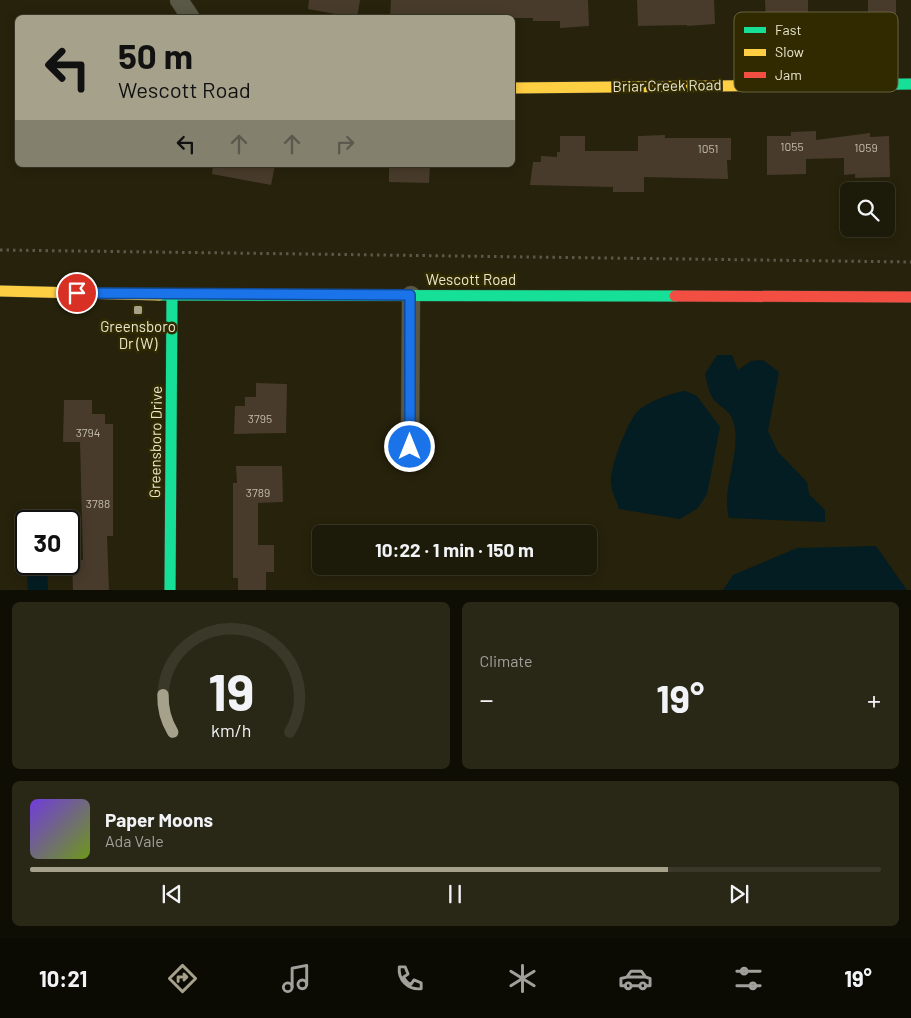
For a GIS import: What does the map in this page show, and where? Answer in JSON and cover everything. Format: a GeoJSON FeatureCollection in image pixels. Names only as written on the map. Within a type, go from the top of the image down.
{"type":"FeatureCollection","features":[{"type":"Feature","properties":{"kind":"street"},"geometry":{"type":"LineString","coordinates":[[179,0],[189,15]]}},
{"type":"Feature","properties":{"kind":"street","name":"Briar Creek Road"},"geometry":{"type":"LineString","coordinates":[[898,84],[911,84]]}},
{"type":"Feature","properties":{"kind":"street","name":"Briar Creek Road"},"geometry":{"type":"LineString","coordinates":[[515,88],[734,86]]}},
{"type":"Feature","properties":{"kind":"street","name":"Wescott Road"},"geometry":{"type":"LineString","coordinates":[[0,291],[172,295],[911,296]]}},
{"type":"Feature","properties":{"kind":"street","name":"Greensboro Drive"},"geometry":{"type":"LineString","coordinates":[[170,590],[172,295]]}},
{"type":"Feature","properties":{"kind":"street"},"geometry":{"type":"LineString","coordinates":[[410,295],[410,447]]}},
{"type":"Feature","properties":{"kind":"path"},"geometry":{"type":"LineString","coordinates":[[0,250],[911,262]]}},
{"type":"Feature","properties":{"kind":"water"},"geometry":{"type":"Polygon","coordinates":[[[717,355],[732,355],[738,370],[751,361],[763,360],[779,372],[768,431],[778,452],[807,482],[809,494],[825,510],[825,522],[729,518],[727,497],[735,452],[734,423],[729,413],[712,397],[705,374],[717,355]]]}},
{"type":"Feature","properties":{"kind":"water"},"geometry":{"type":"Polygon","coordinates":[[[686,391],[697,396],[720,427],[707,494],[698,508],[680,519],[619,509],[612,490],[611,476],[628,426],[641,408],[667,395],[686,391]]]}},
{"type":"Feature","properties":{"kind":"water"},"geometry":{"type":"Polygon","coordinates":[[[876,546],[907,590],[723,590],[733,575],[797,548],[876,546]]]}},
{"type":"Feature","properties":{"kind":"water"},"geometry":{"type":"Polygon","coordinates":[[[27,575],[47,575],[48,590],[28,590],[27,575]]]}},
{"type":"Feature","properties":{"kind":"building"},"geometry":{"type":"Polygon","coordinates":[[[309,0],[360,0],[358,15],[341,15],[308,9],[309,0]]]}},
{"type":"Feature","properties":{"kind":"building"},"geometry":{"type":"Polygon","coordinates":[[[391,0],[588,0],[589,26],[560,28],[560,21],[533,21],[533,18],[515,18],[515,15],[390,15],[391,0]]]}},
{"type":"Feature","properties":{"kind":"building"},"geometry":{"type":"Polygon","coordinates":[[[637,0],[714,0],[715,24],[638,26],[637,0]]]}},
{"type":"Feature","properties":{"kind":"building"},"geometry":{"type":"Polygon","coordinates":[[[765,0],[808,0],[808,12],[765,12],[765,0]]]}},
{"type":"Feature","properties":{"kind":"building"},"geometry":{"type":"Polygon","coordinates":[[[868,0],[896,0],[896,12],[868,12],[868,0]]]}},
{"type":"Feature","properties":{"kind":"building"},"geometry":{"type":"Polygon","coordinates":[[[816,131],[816,140],[870,133],[870,137],[889,136],[890,177],[855,178],[855,174],[844,175],[844,158],[806,159],[806,174],[767,175],[767,136],[791,136],[791,132],[816,131]]]}},
{"type":"Feature","properties":{"kind":"building"},"geometry":{"type":"Polygon","coordinates":[[[665,135],[665,138],[731,138],[731,160],[727,160],[728,179],[644,177],[644,192],[613,192],[613,187],[530,185],[533,162],[541,162],[541,156],[557,157],[557,152],[560,152],[560,136],[585,136],[585,151],[638,151],[638,136],[665,135]]]}},
{"type":"Feature","properties":{"kind":"building"},"geometry":{"type":"Polygon","coordinates":[[[213,167],[275,167],[271,185],[212,174],[213,167]]]}},
{"type":"Feature","properties":{"kind":"building"},"geometry":{"type":"Polygon","coordinates":[[[389,167],[430,167],[429,183],[389,182],[389,167]]]}},
{"type":"Feature","properties":{"kind":"building"},"geometry":{"type":"Polygon","coordinates":[[[256,383],[287,384],[286,433],[234,434],[235,406],[245,406],[245,397],[256,397],[256,383]]]}},
{"type":"Feature","properties":{"kind":"building"},"geometry":{"type":"Polygon","coordinates":[[[64,400],[92,400],[92,414],[105,414],[105,424],[113,424],[113,536],[107,536],[109,590],[73,590],[72,575],[80,575],[80,560],[83,560],[80,442],[63,442],[64,400]]]}},
{"type":"Feature","properties":{"kind":"building"},"geometry":{"type":"Polygon","coordinates":[[[236,466],[282,466],[283,502],[258,503],[258,545],[274,545],[274,572],[266,572],[266,590],[238,590],[238,578],[233,578],[233,483],[237,483],[236,466]]]}},
{"type":"Feature","properties":{"kind":"traffic: fast"},"geometry":{"type":"LineString","coordinates":[[898,84],[911,84]]}},
{"type":"Feature","properties":{"kind":"traffic: fast"},"geometry":{"type":"LineString","coordinates":[[159,295],[675,296]]}},
{"type":"Feature","properties":{"kind":"traffic: fast"},"geometry":{"type":"LineString","coordinates":[[170,590],[172,295]]}},
{"type":"Feature","properties":{"kind":"traffic: slow"},"geometry":{"type":"LineString","coordinates":[[515,88],[734,86]]}},
{"type":"Feature","properties":{"kind":"traffic: slow"},"geometry":{"type":"LineString","coordinates":[[0,291],[159,295]]}},
{"type":"Feature","properties":{"kind":"traffic: jam"},"geometry":{"type":"LineString","coordinates":[[675,296],[911,297]]}},
{"type":"Feature","properties":{"kind":"place","name":"Greensboro Dr (W)"},"geometry":{"type":"Point","coordinates":[138,310]}},
{"type":"Feature","properties":{"kind":"route"},"geometry":{"type":"LineString","coordinates":[[77,293],[410,295],[410,447]]}}]}
